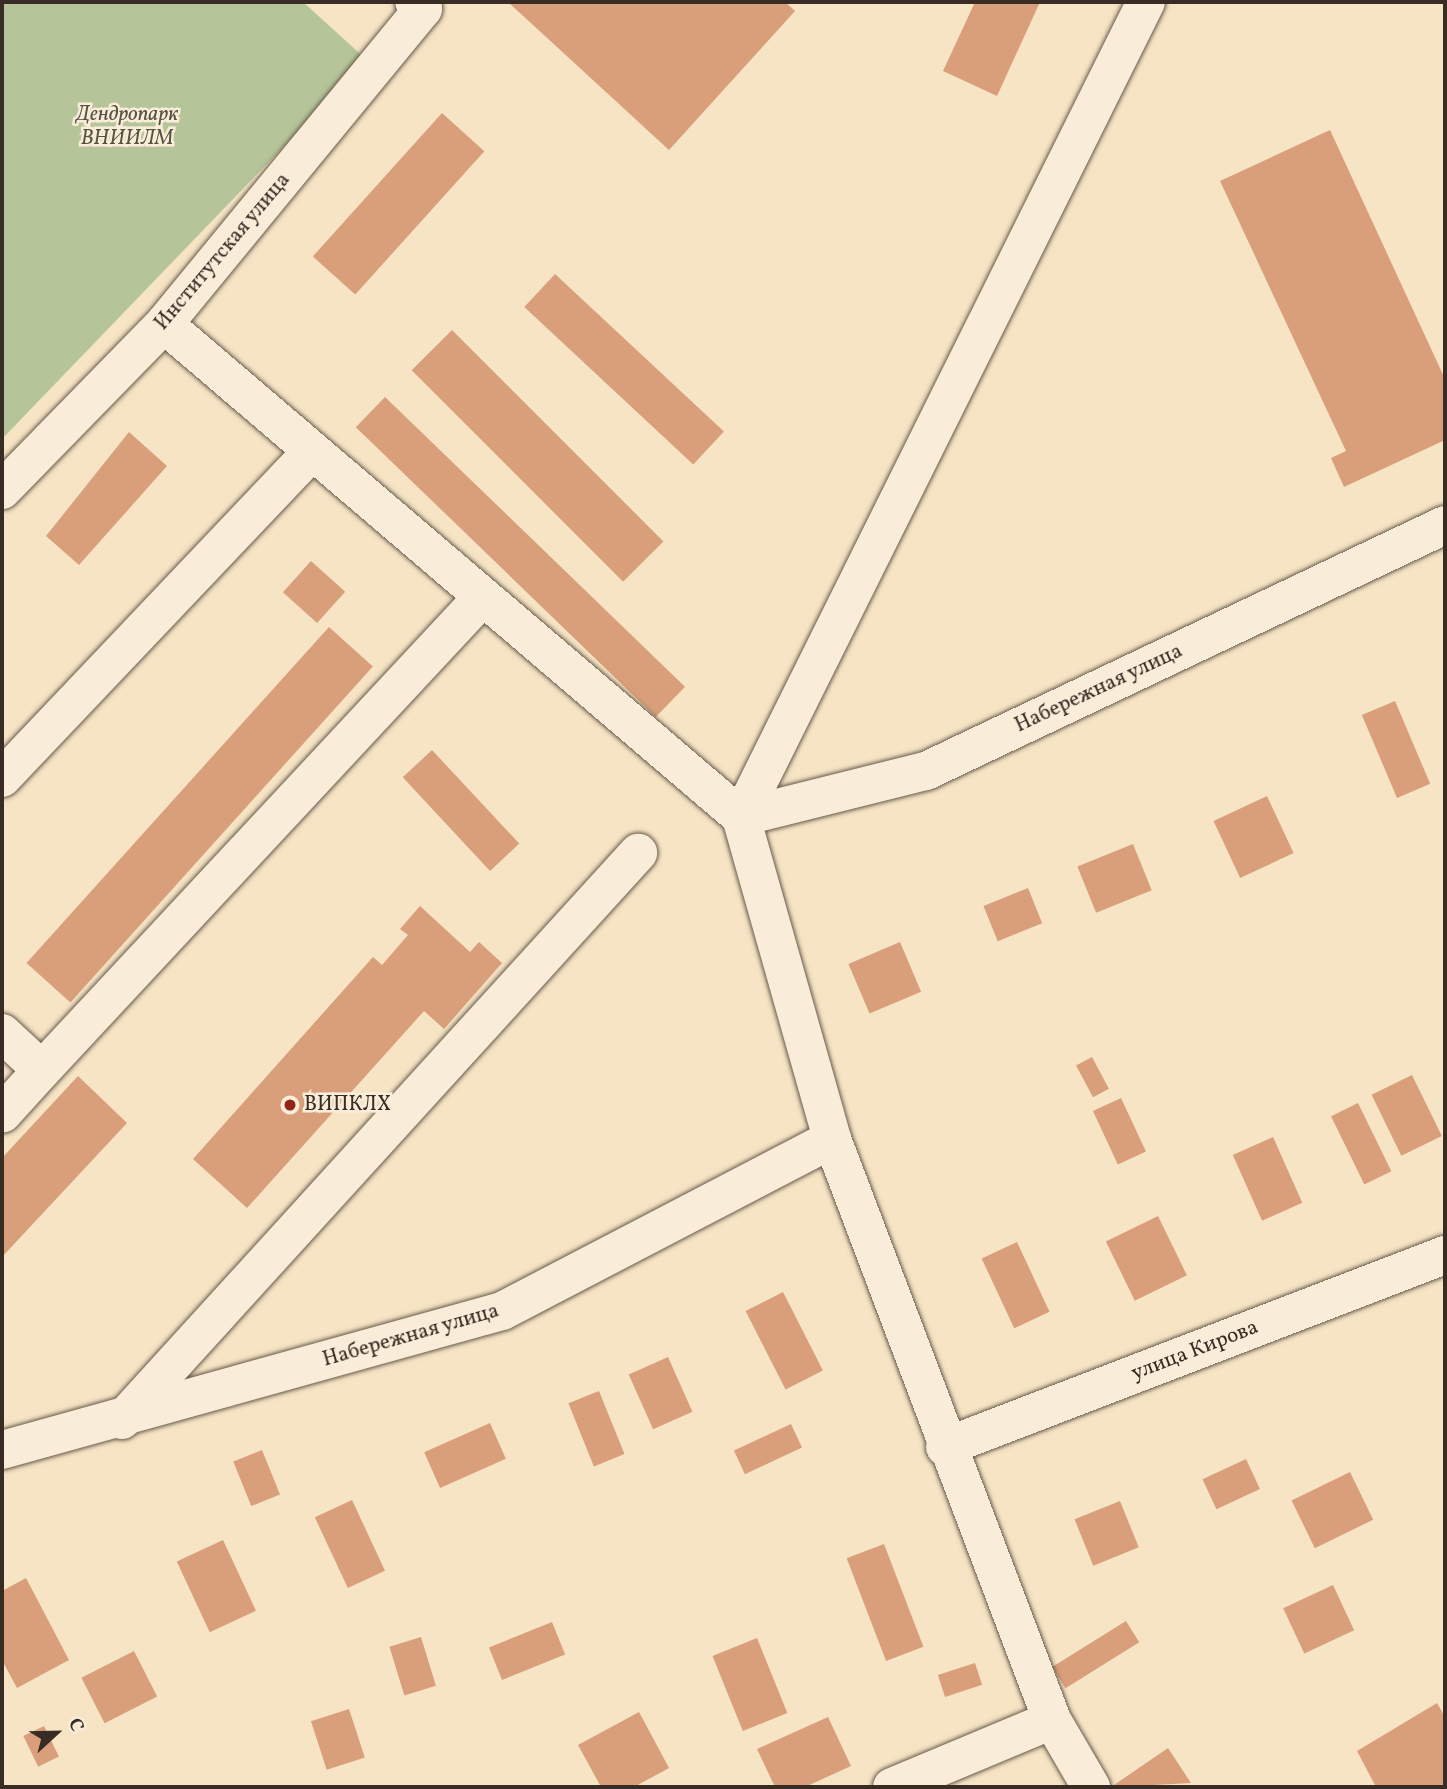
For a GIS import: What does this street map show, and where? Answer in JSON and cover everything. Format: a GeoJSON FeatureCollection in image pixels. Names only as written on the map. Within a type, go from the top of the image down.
{"type":"FeatureCollection","features":[{"type":"Feature","properties":{"kind":"street","name":"Институтская улица"},"geometry":{"type":"LineString","coordinates":[[2,491],[164,324],[422,9],[414,2]]}},
{"type":"Feature","properties":{"kind":"street"},"geometry":{"type":"LineString","coordinates":[[741,817],[1146,2]]}},
{"type":"Feature","properties":{"kind":"street"},"geometry":{"type":"LineString","coordinates":[[164,324],[480,600],[741,817],[832,1139],[945,1447],[1052,1720],[1091,1787]]}},
{"type":"Feature","properties":{"kind":"street"},"geometry":{"type":"LineString","coordinates":[[2,778],[311,452]]}},
{"type":"Feature","properties":{"kind":"street","name":"Набережная улица"},"geometry":{"type":"LineString","coordinates":[[741,817],[926,771],[1445,525]]}},
{"type":"Feature","properties":{"kind":"street"},"geometry":{"type":"LineString","coordinates":[[2,1114],[480,600]]}},
{"type":"Feature","properties":{"kind":"street"},"geometry":{"type":"LineString","coordinates":[[122,1420],[638,853]]}},
{"type":"Feature","properties":{"kind":"street"},"geometry":{"type":"LineString","coordinates":[[2,1033],[42,1070]]}},
{"type":"Feature","properties":{"kind":"street","name":"Набережная улица"},"geometry":{"type":"LineString","coordinates":[[2,1450],[122,1420],[502,1311],[832,1139]]}},
{"type":"Feature","properties":{"kind":"street","name":"улица Кирова"},"geometry":{"type":"LineString","coordinates":[[945,1447],[1445,1255]]}},
{"type":"Feature","properties":{"kind":"street"},"geometry":{"type":"LineString","coordinates":[[891,1787],[1052,1720]]}},
{"type":"Feature","properties":{"kind":"green space","name":"Дендропарк ВНИИЛМ"},"geometry":{"type":"Polygon","coordinates":[[[2,2],[303,2],[367,60],[2,439],[2,2]]]}},
{"type":"Feature","properties":{"kind":"building"},"geometry":{"type":"Polygon","coordinates":[[[508,2],[785,2],[795,11],[669,150],[508,2]]]}},
{"type":"Feature","properties":{"kind":"building"},"geometry":{"type":"Polygon","coordinates":[[[975,2],[1040,2],[997,96],[943,71],[975,2]]]}},
{"type":"Feature","properties":{"kind":"building"},"geometry":{"type":"Polygon","coordinates":[[[442,113],[484,151],[355,295],[313,256],[442,113]]]}},
{"type":"Feature","properties":{"kind":"building"},"geometry":{"type":"Polygon","coordinates":[[[1330,130],[1445,379],[1445,440],[1344,487],[1331,458],[1346,451],[1220,181],[1330,130]]]}},
{"type":"Feature","properties":{"kind":"building"},"geometry":{"type":"Polygon","coordinates":[[[555,274],[724,432],[693,464],[524,307],[555,274]]]}},
{"type":"Feature","properties":{"kind":"building"},"geometry":{"type":"Polygon","coordinates":[[[452,330],[663,541],[623,582],[412,370],[452,330]]]}},
{"type":"Feature","properties":{"kind":"building"},"geometry":{"type":"Polygon","coordinates":[[[385,397],[685,687],[656,717],[356,427],[385,397]]]}},
{"type":"Feature","properties":{"kind":"building"},"geometry":{"type":"Polygon","coordinates":[[[129,432],[167,466],[79,565],[46,536],[129,432]]]}},
{"type":"Feature","properties":{"kind":"building"},"geometry":{"type":"Polygon","coordinates":[[[311,561],[345,592],[317,623],[283,592],[311,561]]]}},
{"type":"Feature","properties":{"kind":"building"},"geometry":{"type":"Polygon","coordinates":[[[329,627],[373,666],[70,1002],[27,963],[329,627]]]}},
{"type":"Feature","properties":{"kind":"building"},"geometry":{"type":"Polygon","coordinates":[[[1395,701],[1430,784],[1397,798],[1362,715],[1395,701]]]}},
{"type":"Feature","properties":{"kind":"building"},"geometry":{"type":"Polygon","coordinates":[[[432,750],[519,844],[490,871],[403,777],[432,750]]]}},
{"type":"Feature","properties":{"kind":"building"},"geometry":{"type":"Polygon","coordinates":[[[1267,796],[1294,853],[1240,878],[1214,821],[1267,796]]]}},
{"type":"Feature","properties":{"kind":"building"},"geometry":{"type":"Polygon","coordinates":[[[1133,844],[1152,890],[1096,913],[1077,866],[1133,844]]]}},
{"type":"Feature","properties":{"kind":"building"},"geometry":{"type":"Polygon","coordinates":[[[1028,888],[1042,923],[998,941],[983,906],[1028,888]]]}},
{"type":"Feature","properties":{"kind":"building","name":"ВИПКЛХ"},"geometry":{"type":"Polygon","coordinates":[[[420,906],[470,952],[479,942],[502,963],[444,1029],[424,1011],[247,1208],[193,1159],[373,957],[382,965],[408,935],[400,929],[420,906]]]}},
{"type":"Feature","properties":{"kind":"building"},"geometry":{"type":"Polygon","coordinates":[[[900,942],[921,992],[870,1014],[848,964],[900,942]]]}},
{"type":"Feature","properties":{"kind":"building"},"geometry":{"type":"Polygon","coordinates":[[[1092,1057],[1109,1089],[1093,1097],[1076,1065],[1092,1057]]]}},
{"type":"Feature","properties":{"kind":"building"},"geometry":{"type":"Polygon","coordinates":[[[1412,1075],[1442,1136],[1401,1156],[1372,1095],[1412,1075]]]}},
{"type":"Feature","properties":{"kind":"building"},"geometry":{"type":"Polygon","coordinates":[[[78,1076],[127,1123],[2,1257],[2,1158],[78,1076]]]}},
{"type":"Feature","properties":{"kind":"building"},"geometry":{"type":"Polygon","coordinates":[[[1121,1098],[1146,1151],[1118,1165],[1093,1111],[1121,1098]]]}},
{"type":"Feature","properties":{"kind":"building"},"geometry":{"type":"Polygon","coordinates":[[[1358,1103],[1391,1171],[1364,1184],[1331,1116],[1358,1103]]]}},
{"type":"Feature","properties":{"kind":"building"},"geometry":{"type":"Polygon","coordinates":[[[1273,1137],[1302,1203],[1262,1221],[1233,1155],[1273,1137]]]}},
{"type":"Feature","properties":{"kind":"building"},"geometry":{"type":"Polygon","coordinates":[[[1158,1216],[1187,1275],[1135,1301],[1106,1241],[1158,1216]]]}},
{"type":"Feature","properties":{"kind":"building"},"geometry":{"type":"Polygon","coordinates":[[[1017,1242],[1050,1312],[1014,1328],[982,1258],[1017,1242]]]}},
{"type":"Feature","properties":{"kind":"building"},"geometry":{"type":"Polygon","coordinates":[[[783,1292],[823,1370],[786,1389],[746,1311],[783,1292]]]}},
{"type":"Feature","properties":{"kind":"building"},"geometry":{"type":"Polygon","coordinates":[[[668,1357],[692,1412],[653,1429],[629,1374],[668,1357]]]}},
{"type":"Feature","properties":{"kind":"building"},"geometry":{"type":"Polygon","coordinates":[[[599,1391],[624,1454],[594,1466],[568,1403],[599,1391]]]}},
{"type":"Feature","properties":{"kind":"building"},"geometry":{"type":"Polygon","coordinates":[[[490,1423],[506,1459],[440,1488],[424,1452],[490,1423]]]}},
{"type":"Feature","properties":{"kind":"building"},"geometry":{"type":"Polygon","coordinates":[[[791,1424],[802,1448],[745,1474],[734,1451],[791,1424]]]}},
{"type":"Feature","properties":{"kind":"building"},"geometry":{"type":"Polygon","coordinates":[[[262,1450],[280,1495],[251,1506],[233,1462],[262,1450]]]}},
{"type":"Feature","properties":{"kind":"building"},"geometry":{"type":"Polygon","coordinates":[[[1246,1459],[1260,1489],[1216,1509],[1202,1479],[1246,1459]]]}},
{"type":"Feature","properties":{"kind":"building"},"geometry":{"type":"Polygon","coordinates":[[[1350,1472],[1373,1520],[1315,1548],[1292,1500],[1350,1472]]]}},
{"type":"Feature","properties":{"kind":"building"},"geometry":{"type":"Polygon","coordinates":[[[352,1500],[385,1571],[348,1588],[315,1517],[352,1500]]]}},
{"type":"Feature","properties":{"kind":"building"},"geometry":{"type":"Polygon","coordinates":[[[1120,1501],[1139,1547],[1093,1566],[1075,1519],[1120,1501]]]}},
{"type":"Feature","properties":{"kind":"building"},"geometry":{"type":"Polygon","coordinates":[[[223,1540],[256,1611],[210,1632],[177,1562],[223,1540]]]}},
{"type":"Feature","properties":{"kind":"building"},"geometry":{"type":"Polygon","coordinates":[[[884,1544],[923,1647],[886,1661],[847,1558],[884,1544]]]}},
{"type":"Feature","properties":{"kind":"building"},"geometry":{"type":"Polygon","coordinates":[[[26,1578],[69,1660],[17,1688],[2,1660],[2,1591],[26,1578]]]}},
{"type":"Feature","properties":{"kind":"building"},"geometry":{"type":"Polygon","coordinates":[[[1333,1585],[1354,1630],[1304,1654],[1283,1608],[1333,1585]]]}},
{"type":"Feature","properties":{"kind":"building"},"geometry":{"type":"Polygon","coordinates":[[[1126,1621],[1139,1642],[1065,1688],[1052,1667],[1126,1621]]]}},
{"type":"Feature","properties":{"kind":"building"},"geometry":{"type":"Polygon","coordinates":[[[552,1622],[565,1654],[502,1680],[489,1647],[552,1622]]]}},
{"type":"Feature","properties":{"kind":"building"},"geometry":{"type":"Polygon","coordinates":[[[421,1637],[436,1686],[404,1695],[389,1647],[421,1637]]]}},
{"type":"Feature","properties":{"kind":"building"},"geometry":{"type":"Polygon","coordinates":[[[757,1638],[787,1713],[743,1731],[712,1656],[757,1638]]]}},
{"type":"Feature","properties":{"kind":"building"},"geometry":{"type":"Polygon","coordinates":[[[134,1651],[157,1696],[105,1723],[81,1678],[134,1651]]]}},
{"type":"Feature","properties":{"kind":"building"},"geometry":{"type":"Polygon","coordinates":[[[975,1663],[982,1685],[945,1697],[938,1675],[975,1663]]]}},
{"type":"Feature","properties":{"kind":"building"},"geometry":{"type":"Polygon","coordinates":[[[1437,1703],[1445,1717],[1445,1787],[1376,1787],[1357,1751],[1437,1703]]]}},
{"type":"Feature","properties":{"kind":"building"},"geometry":{"type":"Polygon","coordinates":[[[349,1709],[365,1758],[327,1770],[311,1721],[349,1709]]]}},
{"type":"Feature","properties":{"kind":"building"},"geometry":{"type":"Polygon","coordinates":[[[639,1712],[669,1768],[634,1787],[601,1787],[578,1745],[639,1712]]]}},
{"type":"Feature","properties":{"kind":"building"},"geometry":{"type":"Polygon","coordinates":[[[828,1717],[851,1766],[805,1787],[775,1787],[757,1749],[828,1717]]]}},
{"type":"Feature","properties":{"kind":"building"},"geometry":{"type":"Polygon","coordinates":[[[44,1726],[59,1757],[38,1767],[23,1736],[44,1726]]]}},
{"type":"Feature","properties":{"kind":"building"},"geometry":{"type":"Polygon","coordinates":[[[1168,1748],[1191,1783],[1114,1785],[1168,1748]]]}},
{"type":"Feature","properties":{"kind":"place","name":"ВИПКЛХ"},"geometry":{"type":"Point","coordinates":[290,1105]}}]}
